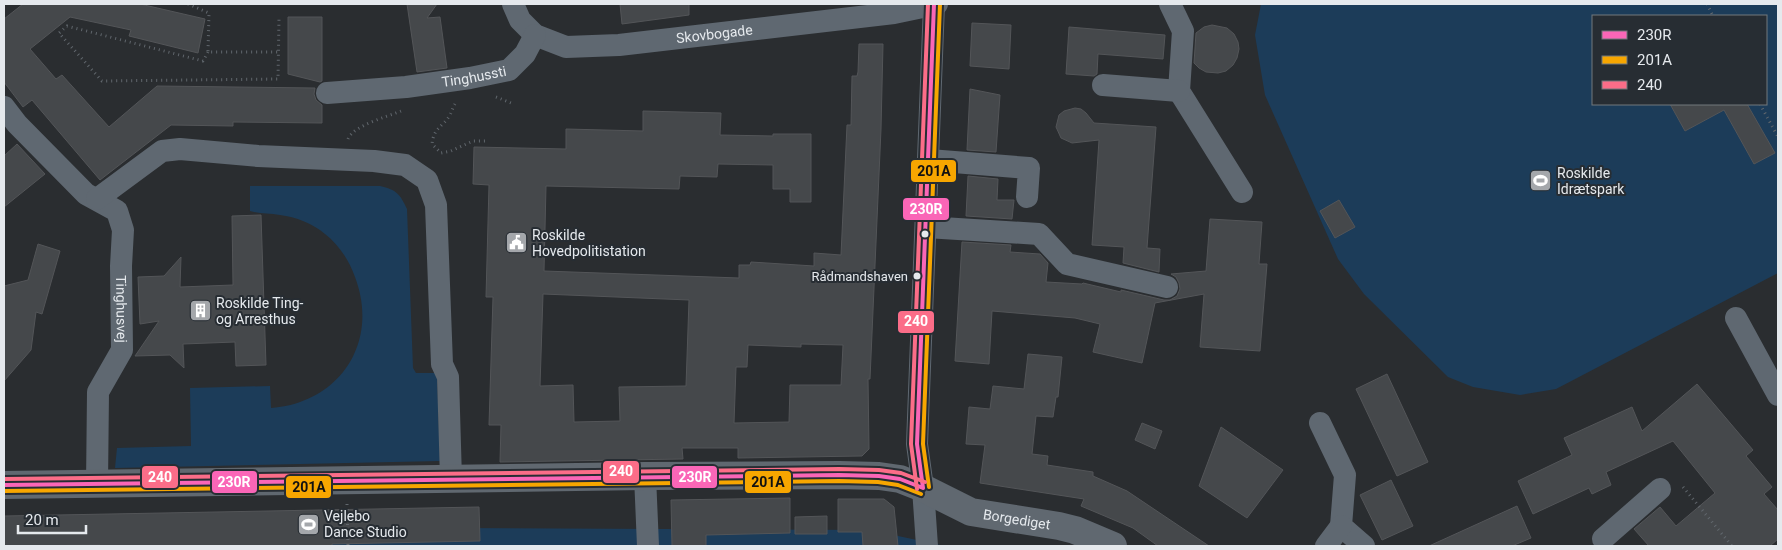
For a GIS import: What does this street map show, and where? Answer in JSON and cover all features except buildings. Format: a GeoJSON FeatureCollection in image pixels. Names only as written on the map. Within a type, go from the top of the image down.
{"type":"FeatureCollection","features":[{"type":"Feature","properties":{"kind":"main road","name":"Borgediget"},"geometry":{"type":"LineString","coordinates":[[4,485],[645,476],[879,476],[900,479],[923,488],[971,512],[1060,526],[1075,530],[1113,546]]}},
{"type":"Feature","properties":{"kind":"street","name":"Skovbogade"},"geometry":{"type":"LineString","coordinates":[[513,4],[520,20],[536,35],[566,48],[594,47],[786,14],[894,13],[935,4]]}},
{"type":"Feature","properties":{"kind":"street"},"geometry":{"type":"LineString","coordinates":[[927,546],[923,488],[917,444],[935,4]]}},
{"type":"Feature","properties":{"kind":"street"},"geometry":{"type":"LineString","coordinates":[[1170,4],[1183,31],[1179,91],[1242,192]]}},
{"type":"Feature","properties":{"kind":"street","name":"Tinghussti"},"geometry":{"type":"LineString","coordinates":[[327,93],[406,87],[509,70],[525,54],[536,35]]}},
{"type":"Feature","properties":{"kind":"street"},"geometry":{"type":"LineString","coordinates":[[1103,85],[1179,91]]}},
{"type":"Feature","properties":{"kind":"street","name":"Tinghusvej"},"geometry":{"type":"LineString","coordinates":[[4,107],[16,124],[86,194],[117,211],[123,230],[121,266],[122,350],[98,392],[97,485]]}},
{"type":"Feature","properties":{"kind":"street"},"geometry":{"type":"LineString","coordinates":[[97,199],[162,152],[180,148],[267,156],[374,161],[405,165],[427,180],[436,205],[442,364],[448,377],[451,480]]}},
{"type":"Feature","properties":{"kind":"street"},"geometry":{"type":"LineString","coordinates":[[929,160],[1029,168],[1027,198]]}},
{"type":"Feature","properties":{"kind":"street"},"geometry":{"type":"LineString","coordinates":[[926,227],[1039,234],[1068,264],[1167,287]]}},
{"type":"Feature","properties":{"kind":"street"},"geometry":{"type":"LineString","coordinates":[[1736,318],[1778,395]]}},
{"type":"Feature","properties":{"kind":"street"},"geometry":{"type":"LineString","coordinates":[[1320,423],[1345,474],[1340,526],[1326,546]]}},
{"type":"Feature","properties":{"kind":"street"},"geometry":{"type":"LineString","coordinates":[[645,476],[648,546]]}},
{"type":"Feature","properties":{"kind":"street"},"geometry":{"type":"LineString","coordinates":[[1599,544],[1660,489]]}},
{"type":"Feature","properties":{"kind":"street"},"geometry":{"type":"LineString","coordinates":[[1340,526],[1364,546]]}},
{"type":"Feature","properties":{"kind":"path"},"geometry":{"type":"LineString","coordinates":[[188,4],[209,13],[208,52],[203,61],[66,26],[59,33],[102,81],[278,80],[279,18]]}},
{"type":"Feature","properties":{"kind":"path"},"geometry":{"type":"LineString","coordinates":[[208,52],[279,52]]}},
{"type":"Feature","properties":{"kind":"path"},"geometry":{"type":"LineString","coordinates":[[460,98],[433,135],[432,144],[441,153],[451,151],[473,141],[487,141]]}},
{"type":"Feature","properties":{"kind":"path"},"geometry":{"type":"LineString","coordinates":[[1761,105],[1778,137]]}},
{"type":"Feature","properties":{"kind":"path"},"geometry":{"type":"LineString","coordinates":[[338,160],[350,134],[364,125],[405,110]]}},
{"type":"Feature","properties":{"kind":"path"},"geometry":{"type":"LineString","coordinates":[[1660,489],[1677,480],[1732,546]]}},
{"type":"Feature","properties":{"kind":"path"},"geometry":{"type":"LineString","coordinates":[[346,481],[348,546]]}},
{"type":"Feature","properties":{"kind":"shaded area","name":"Roskilde Idrætspark"},"geometry":{"type":"Polygon","coordinates":[[[1261,4],[1778,4],[1778,273],[1556,389],[1520,395],[1473,387],[1448,377],[1364,294],[1338,259],[1265,95],[1255,35],[1261,4]]]}},
{"type":"Feature","properties":{"kind":"shaded area"},"geometry":{"type":"Polygon","coordinates":[[[250,186],[380,186],[394,191],[400,196],[407,209],[413,368],[416,373],[437,373],[440,461],[115,468],[117,448],[191,446],[190,388],[270,386],[271,408],[295,404],[316,395],[334,382],[348,365],[357,346],[362,325],[361,301],[350,265],[343,253],[330,238],[309,224],[286,216],[250,211],[250,186]]]}},
{"type":"Feature","properties":{"kind":"shaded area"},"geometry":{"type":"Polygon","coordinates":[[[4,526],[870,530],[945,546],[4,546],[4,526]]]}},
{"type":"Feature","properties":{"kind":"transit line","name":"240"},"geometry":{"type":"LineString","coordinates":[[917,489],[911,444],[928,4]]}},
{"type":"Feature","properties":{"kind":"transit line","name":"230R"},"geometry":{"type":"LineString","coordinates":[[923,488],[917,444],[934,4]]}},
{"type":"Feature","properties":{"kind":"transit line","name":"201A"},"geometry":{"type":"LineString","coordinates":[[929,487],[923,444],[940,4]]}},
{"type":"Feature","properties":{"kind":"transit line","name":"240"},"geometry":{"type":"LineString","coordinates":[[4,479],[839,469],[879,470],[901,473],[925,482]]}},
{"type":"Feature","properties":{"kind":"transit line","name":"230R"},"geometry":{"type":"LineString","coordinates":[[4,485],[839,475],[879,476],[900,479],[923,488]]}},
{"type":"Feature","properties":{"kind":"transit line","name":"201A"},"geometry":{"type":"LineString","coordinates":[[4,491],[839,481],[878,482],[898,485],[921,494]]}},
{"type":"Feature","properties":{"kind":"place","name":"Roskilde Idrætspark"},"geometry":{"type":"Point","coordinates":[1541,181]}},
{"type":"Feature","properties":{"kind":"place","name":"Roskilde Hovedpolitistation"},"geometry":{"type":"Point","coordinates":[516,243]}},
{"type":"Feature","properties":{"kind":"place","name":"Rådmandshaven"},"geometry":{"type":"Point","coordinates":[917,276]}},
{"type":"Feature","properties":{"kind":"place","name":"Roskilde Ting- og Arresthus"},"geometry":{"type":"Point","coordinates":[200,311]}},
{"type":"Feature","properties":{"kind":"place","name":"Vejlebo Dance Studio"},"geometry":{"type":"Point","coordinates":[308,524]}}]}
